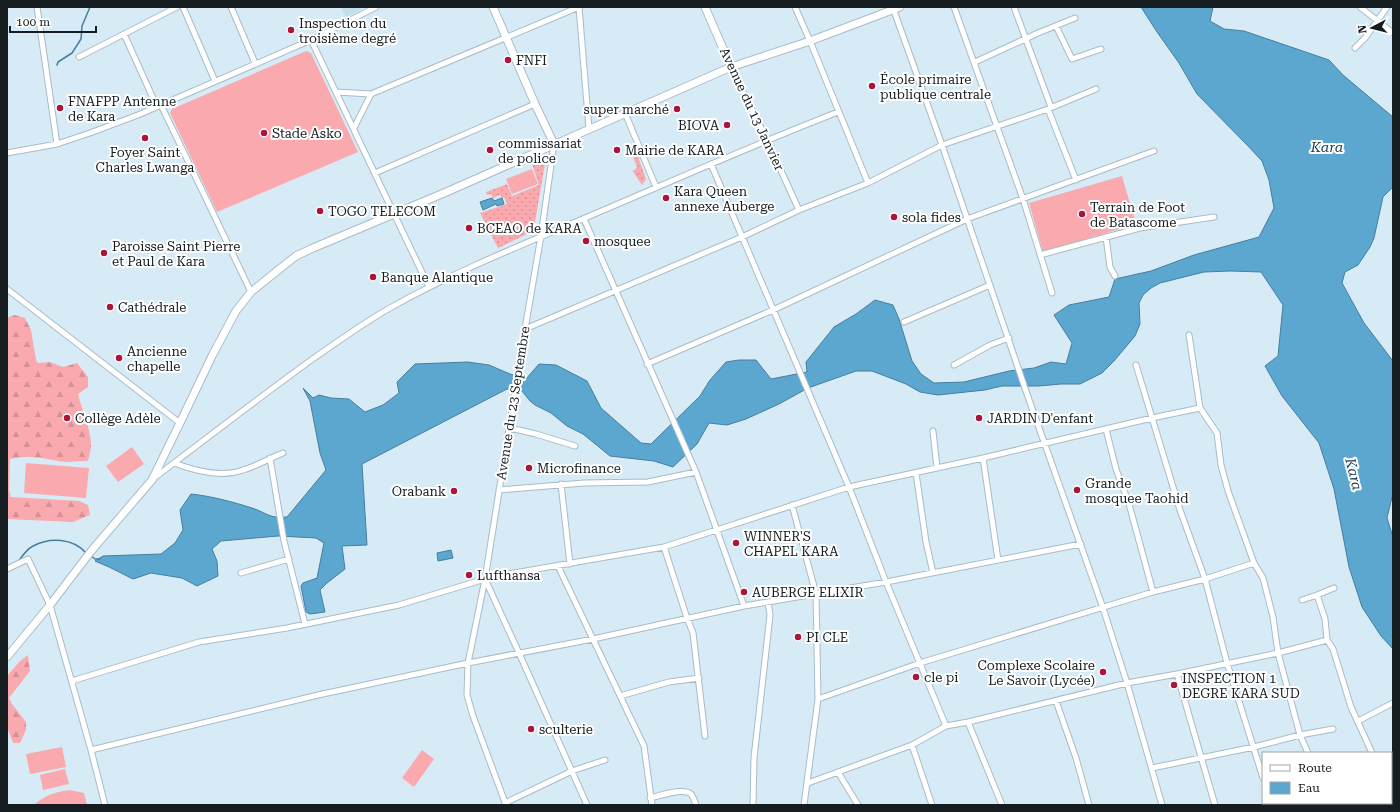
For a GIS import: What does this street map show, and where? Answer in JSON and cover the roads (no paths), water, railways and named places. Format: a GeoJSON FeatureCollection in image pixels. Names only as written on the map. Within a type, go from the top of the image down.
{"type":"FeatureCollection","features":[{"type":"Feature","properties":{"kind":"main road"},"geometry":{"type":"LineString","coordinates":[[493,7],[554,144]]}},
{"type":"Feature","properties":{"kind":"main road","name":"Avenue du 13 Janvier"},"geometry":{"type":"LineString","coordinates":[[706,7],[731,67]]}},
{"type":"Feature","properties":{"kind":"main road"},"geometry":{"type":"LineString","coordinates":[[7,657],[50,605],[92,550],[152,480],[212,356],[236,311],[252,292],[282,266],[296,256],[313,248],[731,67],[810,41],[895,8]]}},
{"type":"Feature","properties":{"kind":"street"},"geometry":{"type":"LineString","coordinates":[[37,7],[57,144]]}},
{"type":"Feature","properties":{"kind":"street"},"geometry":{"type":"LineString","coordinates":[[78,57],[176,7]]}},
{"type":"Feature","properties":{"kind":"street"},"geometry":{"type":"LineString","coordinates":[[183,7],[215,81]]}},
{"type":"Feature","properties":{"kind":"street"},"geometry":{"type":"LineString","coordinates":[[231,7],[255,63]]}},
{"type":"Feature","properties":{"kind":"street"},"geometry":{"type":"LineString","coordinates":[[336,92],[370,94],[579,7],[589,129]]}},
{"type":"Feature","properties":{"kind":"street"},"geometry":{"type":"LineString","coordinates":[[795,7],[868,183]]}},
{"type":"Feature","properties":{"kind":"street"},"geometry":{"type":"LineString","coordinates":[[954,7],[1023,199],[1052,292]]}},
{"type":"Feature","properties":{"kind":"street"},"geometry":{"type":"LineString","coordinates":[[1014,7],[1076,180]]}},
{"type":"Feature","properties":{"kind":"street"},"geometry":{"type":"LineString","coordinates":[[1360,7],[1393,33]]}},
{"type":"Feature","properties":{"kind":"street"},"geometry":{"type":"LineString","coordinates":[[1355,48],[1387,7]]}},
{"type":"Feature","properties":{"kind":"street"},"geometry":{"type":"LineString","coordinates":[[7,153],[57,144],[138,115],[311,40],[372,8]]}},
{"type":"Feature","properties":{"kind":"street"},"geometry":{"type":"LineString","coordinates":[[895,8],[1044,444],[1103,608],[1127,683],[1162,805]]}},
{"type":"Feature","properties":{"kind":"street"},"geometry":{"type":"LineString","coordinates":[[975,62],[1075,18]]}},
{"type":"Feature","properties":{"kind":"street"},"geometry":{"type":"LineString","coordinates":[[1056,26],[1072,59],[1101,49]]}},
{"type":"Feature","properties":{"kind":"street"},"geometry":{"type":"LineString","coordinates":[[124,34],[252,292]]}},
{"type":"Feature","properties":{"kind":"street"},"geometry":{"type":"LineString","coordinates":[[311,40],[376,173],[429,287]]}},
{"type":"Feature","properties":{"kind":"street","name":"Avenue du 13 Janvier"},"geometry":{"type":"LineString","coordinates":[[731,67],[799,210]]}},
{"type":"Feature","properties":{"kind":"street"},"geometry":{"type":"LineString","coordinates":[[525,329],[742,237],[799,210],[868,183],[942,144],[997,127],[1096,89]]}},
{"type":"Feature","properties":{"kind":"street"},"geometry":{"type":"LineString","coordinates":[[354,128],[370,94]]}},
{"type":"Feature","properties":{"kind":"street"},"geometry":{"type":"LineString","coordinates":[[376,173],[535,104]]}},
{"type":"Feature","properties":{"kind":"street"},"geometry":{"type":"LineString","coordinates":[[152,480],[272,388],[348,334],[388,309],[429,287],[541,236],[767,140],[838,112]]}},
{"type":"Feature","properties":{"kind":"street"},"geometry":{"type":"LineString","coordinates":[[625,113],[656,187]]}},
{"type":"Feature","properties":{"kind":"street","name":"Avenue du 23 Septembre"},"geometry":{"type":"LineString","coordinates":[[505,804],[473,716],[468,695],[468,663],[485,578],[510,428],[541,236],[554,144]]}},
{"type":"Feature","properties":{"kind":"street"},"geometry":{"type":"LineString","coordinates":[[647,364],[773,310],[967,219],[1154,151]]}},
{"type":"Feature","properties":{"kind":"street"},"geometry":{"type":"LineString","coordinates":[[711,164],[796,362],[946,726]]}},
{"type":"Feature","properties":{"kind":"street"},"geometry":{"type":"LineString","coordinates":[[1040,255],[1140,228],[1214,217]]}},
{"type":"Feature","properties":{"kind":"street"},"geometry":{"type":"LineString","coordinates":[[584,219],[617,291],[684,448],[696,472],[744,606]]}},
{"type":"Feature","properties":{"kind":"street"},"geometry":{"type":"LineString","coordinates":[[1106,237],[1110,267],[1115,276]]}},
{"type":"Feature","properties":{"kind":"street"},"geometry":{"type":"LineString","coordinates":[[904,322],[990,285]]}},
{"type":"Feature","properties":{"kind":"street"},"geometry":{"type":"LineString","coordinates":[[7,289],[180,423]]}},
{"type":"Feature","properties":{"kind":"street"},"geometry":{"type":"LineString","coordinates":[[1189,335],[1200,408],[1217,433],[1228,491],[1254,563],[1263,578],[1273,617],[1278,652],[1300,735],[1308,752]]}},
{"type":"Feature","properties":{"kind":"street"},"geometry":{"type":"LineString","coordinates":[[954,365],[990,345],[1008,338]]}},
{"type":"Feature","properties":{"kind":"street"},"geometry":{"type":"LineString","coordinates":[[1136,364],[1180,510],[1205,579],[1227,663],[1262,775]]}},
{"type":"Feature","properties":{"kind":"street"},"geometry":{"type":"LineString","coordinates":[[72,681],[199,642],[305,624],[399,605],[485,578],[664,547],[848,487],[984,458],[1200,408]]}},
{"type":"Feature","properties":{"kind":"street"},"geometry":{"type":"LineString","coordinates":[[510,428],[576,446]]}},
{"type":"Feature","properties":{"kind":"street"},"geometry":{"type":"LineString","coordinates":[[1106,429],[1116,469],[1129,504],[1153,592]]}},
{"type":"Feature","properties":{"kind":"street"},"geometry":{"type":"LineString","coordinates":[[933,431],[937,468]]}},
{"type":"Feature","properties":{"kind":"street"},"geometry":{"type":"LineString","coordinates":[[174,463],[186,468],[208,473],[226,474],[243,470],[283,453]]}},
{"type":"Feature","properties":{"kind":"street"},"geometry":{"type":"LineString","coordinates":[[270,458],[284,541],[290,559],[305,624]]}},
{"type":"Feature","properties":{"kind":"street"},"geometry":{"type":"LineString","coordinates":[[984,458],[998,560]]}},
{"type":"Feature","properties":{"kind":"street"},"geometry":{"type":"LineString","coordinates":[[499,490],[561,484],[648,482],[696,472]]}},
{"type":"Feature","properties":{"kind":"street"},"geometry":{"type":"LineString","coordinates":[[916,473],[926,542],[933,573]]}},
{"type":"Feature","properties":{"kind":"street"},"geometry":{"type":"LineString","coordinates":[[561,484],[570,564]]}},
{"type":"Feature","properties":{"kind":"street"},"geometry":{"type":"LineString","coordinates":[[792,505],[816,594],[818,699],[804,805]]}},
{"type":"Feature","properties":{"kind":"street"},"geometry":{"type":"LineString","coordinates":[[91,750],[318,695],[468,663],[593,639],[744,606],[886,582],[1081,544]]}},
{"type":"Feature","properties":{"kind":"street"},"geometry":{"type":"LineString","coordinates":[[664,547],[693,633],[705,736]]}},
{"type":"Feature","properties":{"kind":"street"},"geometry":{"type":"LineString","coordinates":[[7,569],[28,559],[50,605],[105,805]]}},
{"type":"Feature","properties":{"kind":"street"},"geometry":{"type":"LineString","coordinates":[[241,573],[290,559]]}},
{"type":"Feature","properties":{"kind":"street"},"geometry":{"type":"LineString","coordinates":[[818,699],[920,663],[1153,592],[1205,579],[1254,563]]}},
{"type":"Feature","properties":{"kind":"street"},"geometry":{"type":"LineString","coordinates":[[558,566],[644,746],[652,805]]}},
{"type":"Feature","properties":{"kind":"street"},"geometry":{"type":"LineString","coordinates":[[485,578],[587,805]]}},
{"type":"Feature","properties":{"kind":"street"},"geometry":{"type":"LineString","coordinates":[[1302,600],[1317,596],[1334,588]]}},
{"type":"Feature","properties":{"kind":"street"},"geometry":{"type":"LineString","coordinates":[[1317,596],[1325,619],[1327,640],[1333,649],[1351,707],[1372,752]]}},
{"type":"Feature","properties":{"kind":"street"},"geometry":{"type":"LineString","coordinates":[[753,805],[754,758],[770,615],[768,602]]}},
{"type":"Feature","properties":{"kind":"street"},"geometry":{"type":"LineString","coordinates":[[808,783],[912,745],[946,726],[1127,683],[1177,674],[1327,640]]}},
{"type":"Feature","properties":{"kind":"street"},"geometry":{"type":"LineString","coordinates":[[1177,674],[1202,758],[1214,805]]}},
{"type":"Feature","properties":{"kind":"street"},"geometry":{"type":"LineString","coordinates":[[620,696],[669,682],[699,678]]}},
{"type":"Feature","properties":{"kind":"street"},"geometry":{"type":"LineString","coordinates":[[1056,701],[1076,758],[1089,805]]}},
{"type":"Feature","properties":{"kind":"street"},"geometry":{"type":"LineString","coordinates":[[1358,721],[1393,702]]}},
{"type":"Feature","properties":{"kind":"street"},"geometry":{"type":"LineString","coordinates":[[968,722],[1002,805]]}},
{"type":"Feature","properties":{"kind":"street"},"geometry":{"type":"LineString","coordinates":[[1152,768],[1333,729]]}},
{"type":"Feature","properties":{"kind":"street"},"geometry":{"type":"LineString","coordinates":[[912,745],[932,805]]}},
{"type":"Feature","properties":{"kind":"street"},"geometry":{"type":"LineString","coordinates":[[505,804],[572,771],[605,760]]}},
{"type":"Feature","properties":{"kind":"street"},"geometry":{"type":"LineString","coordinates":[[838,772],[858,805]]}},
{"type":"Feature","properties":{"kind":"street"},"geometry":{"type":"LineString","coordinates":[[650,798],[674,792],[686,791],[691,794],[696,805]]}},
{"type":"Feature","properties":{"kind":"water","name":"Kara"},"geometry":{"type":"Polygon","coordinates":[[[1141,7],[1213,7],[1210,21],[1224,29],[1244,31],[1329,60],[1343,75],[1393,117],[1393,187],[1383,197],[1374,238],[1370,247],[1358,265],[1345,272],[1342,283],[1364,323],[1393,361],[1393,493],[1387,518],[1393,537],[1393,649],[1381,636],[1362,607],[1349,567],[1334,489],[1319,443],[1282,396],[1265,366],[1278,356],[1283,305],[1261,272],[1204,272],[1160,283],[1151,288],[1143,295],[1139,303],[1140,324],[1135,336],[1102,373],[1080,384],[1002,386],[985,390],[938,395],[920,392],[906,384],[872,371],[856,371],[808,388],[779,404],[746,419],[727,425],[709,423],[697,444],[673,467],[654,461],[610,456],[583,434],[567,426],[551,413],[535,405],[522,391],[507,389],[362,464],[367,545],[342,546],[345,569],[320,590],[325,612],[310,614],[306,612],[301,586],[303,583],[317,578],[324,543],[316,538],[278,536],[221,541],[212,549],[217,561],[218,576],[197,586],[182,578],[151,573],[133,579],[95,561],[103,556],[161,554],[175,543],[183,530],[180,510],[191,494],[230,501],[276,517],[287,517],[326,470],[320,453],[310,401],[303,388],[313,398],[319,395],[331,398],[349,399],[365,412],[383,405],[399,393],[397,382],[415,364],[468,362],[489,365],[526,379],[539,364],[556,365],[587,381],[601,408],[641,443],[651,444],[700,396],[710,380],[726,362],[756,360],[771,379],[807,372],[806,362],[834,327],[856,314],[875,300],[893,305],[912,361],[921,374],[934,383],[964,382],[1009,371],[1034,368],[1051,362],[1066,364],[1072,343],[1054,315],[1069,305],[1109,297],[1115,279],[1151,271],[1194,255],[1259,237],[1274,208],[1269,180],[1262,161],[1197,94],[1179,63],[1141,7]]]}},
{"type":"Feature","properties":{"kind":"water"},"geometry":{"type":"Polygon","coordinates":[[[492,198],[494,201],[502,198],[504,204],[497,206],[496,204],[483,210],[480,202],[492,198]]]}},
{"type":"Feature","properties":{"kind":"water"},"geometry":{"type":"Polygon","coordinates":[[[451,550],[453,558],[438,561],[437,553],[451,550]]]}},
{"type":"Feature","properties":{"kind":"waterway"},"geometry":{"type":"LineString","coordinates":[[57,65],[58,62],[72,53],[81,39],[82,26],[90,7]]}},
{"type":"Feature","properties":{"kind":"waterway"},"geometry":{"type":"LineString","coordinates":[[18,562],[31,547],[40,543],[54,540],[61,540],[75,544],[86,553]]}},
{"type":"Feature","properties":{"kind":"waterway"},"geometry":{"type":"LineString","coordinates":[[91,556],[95,559],[100,559]]}},
{"type":"Feature","properties":{"kind":"place","name":"Inspection du troisième degré"},"geometry":{"type":"Point","coordinates":[291,30]}},
{"type":"Feature","properties":{"kind":"place","name":"FNFI"},"geometry":{"type":"Point","coordinates":[508,60]}},
{"type":"Feature","properties":{"kind":"place","name":"École primaire publique centrale"},"geometry":{"type":"Point","coordinates":[872,86]}},
{"type":"Feature","properties":{"kind":"place","name":"FNAFPP Antenne de Kara"},"geometry":{"type":"Point","coordinates":[60,108]}},
{"type":"Feature","properties":{"kind":"place","name":"super marché"},"geometry":{"type":"Point","coordinates":[677,109]}},
{"type":"Feature","properties":{"kind":"place","name":"BIOVA"},"geometry":{"type":"Point","coordinates":[727,125]}},
{"type":"Feature","properties":{"kind":"place","name":"Stade Asko"},"geometry":{"type":"Point","coordinates":[264,133]}},
{"type":"Feature","properties":{"kind":"place","name":"Foyer Saint Charles Lwanga"},"geometry":{"type":"Point","coordinates":[145,138]}},
{"type":"Feature","properties":{"kind":"place","name":"commissariat de police"},"geometry":{"type":"Point","coordinates":[490,150]}},
{"type":"Feature","properties":{"kind":"place","name":"Mairie de KARA"},"geometry":{"type":"Point","coordinates":[617,150]}},
{"type":"Feature","properties":{"kind":"place","name":"Kara Queen annexe Auberge"},"geometry":{"type":"Point","coordinates":[666,198]}},
{"type":"Feature","properties":{"kind":"place","name":"TOGO TELECOM"},"geometry":{"type":"Point","coordinates":[320,211]}},
{"type":"Feature","properties":{"kind":"place","name":"Terrain de Foot de Batascome"},"geometry":{"type":"Point","coordinates":[1082,214]}},
{"type":"Feature","properties":{"kind":"place","name":"sola fides"},"geometry":{"type":"Point","coordinates":[894,217]}},
{"type":"Feature","properties":{"kind":"place","name":"BCEAO de KARA"},"geometry":{"type":"Point","coordinates":[469,228]}},
{"type":"Feature","properties":{"kind":"place","name":"mosquee"},"geometry":{"type":"Point","coordinates":[586,241]}},
{"type":"Feature","properties":{"kind":"place","name":"Paroisse Saint Pierre et Paul de Kara"},"geometry":{"type":"Point","coordinates":[104,253]}},
{"type":"Feature","properties":{"kind":"place","name":"Banque Alantique"},"geometry":{"type":"Point","coordinates":[373,277]}},
{"type":"Feature","properties":{"kind":"place","name":"Cathédrale"},"geometry":{"type":"Point","coordinates":[110,307]}},
{"type":"Feature","properties":{"kind":"place","name":"Ancienne chapelle"},"geometry":{"type":"Point","coordinates":[119,358]}},
{"type":"Feature","properties":{"kind":"place","name":"Collège Adèle"},"geometry":{"type":"Point","coordinates":[67,418]}},
{"type":"Feature","properties":{"kind":"place","name":"JARDIN D'enfant"},"geometry":{"type":"Point","coordinates":[979,418]}},
{"type":"Feature","properties":{"kind":"place","name":"Microfinance"},"geometry":{"type":"Point","coordinates":[529,468]}},
{"type":"Feature","properties":{"kind":"place","name":"Grande mosquee Taohid"},"geometry":{"type":"Point","coordinates":[1077,490]}},
{"type":"Feature","properties":{"kind":"place","name":"Orabank"},"geometry":{"type":"Point","coordinates":[454,491]}},
{"type":"Feature","properties":{"kind":"place","name":"WINNER'S CHAPEL KARA"},"geometry":{"type":"Point","coordinates":[736,543]}},
{"type":"Feature","properties":{"kind":"place","name":"Lufthansa"},"geometry":{"type":"Point","coordinates":[469,575]}},
{"type":"Feature","properties":{"kind":"place","name":"AUBERGE ELIXIR"},"geometry":{"type":"Point","coordinates":[744,592]}},
{"type":"Feature","properties":{"kind":"place","name":"PI CLE"},"geometry":{"type":"Point","coordinates":[798,637]}},
{"type":"Feature","properties":{"kind":"place","name":"Complexe Scolaire Le Savoir (Lycée)"},"geometry":{"type":"Point","coordinates":[1103,672]}},
{"type":"Feature","properties":{"kind":"place","name":"cle pi"},"geometry":{"type":"Point","coordinates":[916,677]}},
{"type":"Feature","properties":{"kind":"place","name":"INSPECTION 1 DEGRE KARA SUD"},"geometry":{"type":"Point","coordinates":[1174,685]}},
{"type":"Feature","properties":{"kind":"place","name":"sculterie"},"geometry":{"type":"Point","coordinates":[531,729]}}]}
